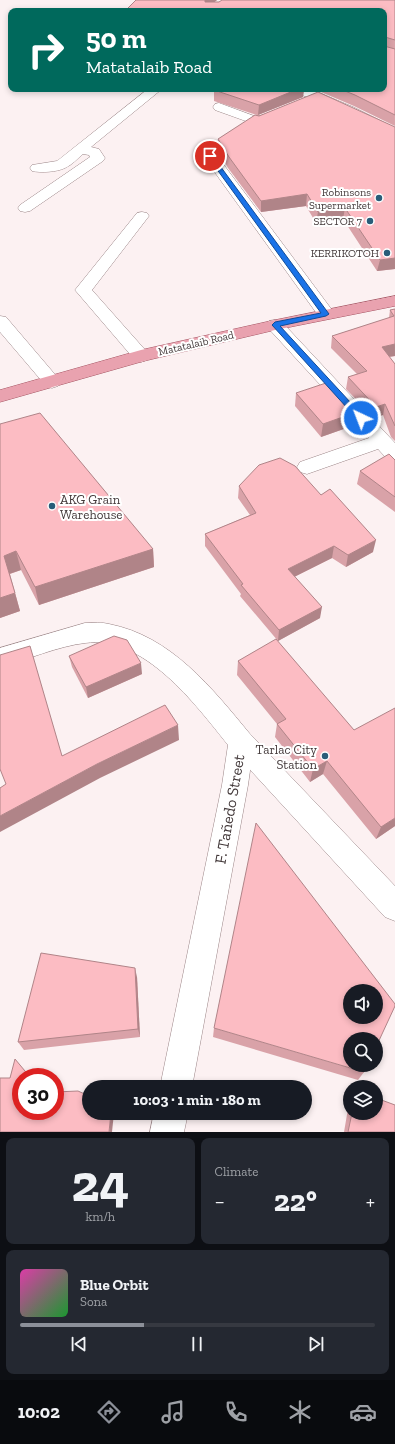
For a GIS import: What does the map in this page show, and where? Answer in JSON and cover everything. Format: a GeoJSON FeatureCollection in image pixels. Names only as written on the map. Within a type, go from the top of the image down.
{"type":"FeatureCollection","features":[{"type":"Feature","properties":{"kind":"main road","name":"Matatalaib Road"},"geometry":{"type":"LineString","coordinates":[[0,396],[140,356],[326,314],[395,302]]}},
{"type":"Feature","properties":{"kind":"street"},"geometry":{"type":"LineString","coordinates":[[37,168],[61,165],[152,92]]}},
{"type":"Feature","properties":{"kind":"street"},"geometry":{"type":"LineString","coordinates":[[306,92],[349,110],[395,133]]}},
{"type":"Feature","properties":{"kind":"street"},"geometry":{"type":"LineString","coordinates":[[303,103],[317,97]]}},
{"type":"Feature","properties":{"kind":"street"},"geometry":{"type":"LineString","coordinates":[[219,107],[258,121],[289,109]]}},
{"type":"Feature","properties":{"kind":"street"},"geometry":{"type":"LineString","coordinates":[[25,208],[98,158],[94,152],[81,149]]}},
{"type":"Feature","properties":{"kind":"street"},"geometry":{"type":"LineString","coordinates":[[210,156],[326,314]]}},
{"type":"Feature","properties":{"kind":"street"},"geometry":{"type":"LineString","coordinates":[[140,356],[82,290],[142,216]]}},
{"type":"Feature","properties":{"kind":"street"},"geometry":{"type":"LineString","coordinates":[[0,321],[52,382]]}},
{"type":"Feature","properties":{"kind":"street"},"geometry":{"type":"LineString","coordinates":[[275,325],[389,448],[307,467]]}},
{"type":"Feature","properties":{"kind":"street","name":"F. Tañedo Street"},"geometry":{"type":"LineString","coordinates":[[0,658],[86,633],[114,634],[128,639],[152,652],[173,667],[219,715],[241,742],[235,785],[177,1080]]}},
{"type":"Feature","properties":{"kind":"street"},"geometry":{"type":"LineString","coordinates":[[241,742],[395,907]]}},
{"type":"Feature","properties":{"kind":"street"},"geometry":{"type":"LineString","coordinates":[[167,1132],[170,1120]]}},
{"type":"Feature","properties":{"kind":"building"},"geometry":{"type":"Polygon","coordinates":[[[136,0],[205,0],[205,2],[219,2],[222,0],[395,0],[395,40],[387,38],[387,8],[128,8],[136,0]]]}},
{"type":"Feature","properties":{"kind":"building"},"geometry":{"type":"Polygon","coordinates":[[[387,47],[395,49],[395,115],[348,92],[387,92],[387,47]]]}},
{"type":"Feature","properties":{"kind":"building"},"geometry":{"type":"Polygon","coordinates":[[[220,92],[291,92],[259,105],[220,92]]]}},
{"type":"Feature","properties":{"kind":"building"},"geometry":{"type":"Polygon","coordinates":[[[318,92],[395,127],[395,258],[380,260],[345,208],[318,212],[307,194],[261,201],[229,157],[218,139],[255,115],[259,116],[318,92]]]}},
{"type":"Feature","properties":{"kind":"building"},"geometry":{"type":"Polygon","coordinates":[[[395,309],[395,344],[382,347],[395,364],[395,426],[385,404],[376,407],[348,377],[367,371],[332,336],[394,316],[390,310],[395,309]]]}},
{"type":"Feature","properties":{"kind":"building"},"geometry":{"type":"Polygon","coordinates":[[[329,382],[357,412],[323,424],[296,393],[329,382]]]}},
{"type":"Feature","properties":{"kind":"building","name":"AKG Grain Warehouse"},"geometry":{"type":"Polygon","coordinates":[[[40,413],[153,549],[35,587],[16,551],[4,556],[15,593],[0,598],[0,424],[40,413]]]}},
{"type":"Feature","properties":{"kind":"building"},"geometry":{"type":"Polygon","coordinates":[[[389,454],[395,460],[395,497],[360,471],[389,454]]]}},
{"type":"Feature","properties":{"kind":"building"},"geometry":{"type":"Polygon","coordinates":[[[280,458],[295,466],[321,495],[330,489],[376,540],[348,555],[334,546],[288,569],[322,607],[279,630],[241,585],[243,584],[205,534],[256,513],[239,486],[259,465],[280,458]]]}},
{"type":"Feature","properties":{"kind":"building"},"geometry":{"type":"Polygon","coordinates":[[[114,636],[127,640],[141,663],[86,687],[69,656],[114,636]]]}},
{"type":"Feature","properties":{"kind":"building","name":"Tarlac City Station"},"geometry":{"type":"Polygon","coordinates":[[[276,639],[354,730],[395,708],[395,818],[381,827],[327,761],[313,769],[277,724],[286,719],[238,661],[276,639]]]}},
{"type":"Feature","properties":{"kind":"building"},"geometry":{"type":"Polygon","coordinates":[[[30,646],[62,756],[165,705],[178,725],[97,764],[0,816],[0,788],[6,784],[0,769],[0,655],[30,646]]]}},
{"type":"Feature","properties":{"kind":"building"},"geometry":{"type":"Polygon","coordinates":[[[256,823],[380,984],[343,984],[343,1024],[383,1024],[383,988],[395,1004],[383,1032],[343,1032],[343,1066],[214,1028],[256,823]]]}},
{"type":"Feature","properties":{"kind":"building"},"geometry":{"type":"Polygon","coordinates":[[[41,953],[135,968],[138,1029],[18,1042],[41,953]]]}},
{"type":"Feature","properties":{"kind":"building"},"geometry":{"type":"Polygon","coordinates":[[[15,1059],[22,1068],[13,1068],[15,1059]]]}},
{"type":"Feature","properties":{"kind":"building"},"geometry":{"type":"Polygon","coordinates":[[[12,1070],[12,1120],[64,1120],[64,1092],[78,1091],[82,1093],[82,1120],[110,1120],[109,1132],[0,1132],[0,1078],[10,1078],[12,1070]]]}},
{"type":"Feature","properties":{"kind":"building"},"geometry":{"type":"Polygon","coordinates":[[[383,1101],[395,1105],[395,1132],[348,1132],[351,1120],[383,1120],[383,1101]]]}},
{"type":"Feature","properties":{"kind":"place","name":"Robinsons Supermarket"},"geometry":{"type":"Point","coordinates":[379,198]}},
{"type":"Feature","properties":{"kind":"place","name":"SECTOR 7"},"geometry":{"type":"Point","coordinates":[370,221]}},
{"type":"Feature","properties":{"kind":"place","name":"KERRIKOTOH"},"geometry":{"type":"Point","coordinates":[387,253]}},
{"type":"Feature","properties":{"kind":"place","name":"AKG Grain Warehouse"},"geometry":{"type":"Point","coordinates":[52,506]}},
{"type":"Feature","properties":{"kind":"place","name":"Tarlac City Station"},"geometry":{"type":"Point","coordinates":[325,756]}},
{"type":"Feature","properties":{"kind":"route"},"geometry":{"type":"LineString","coordinates":[[210,156],[326,314],[275,325],[361,418]]}}]}
